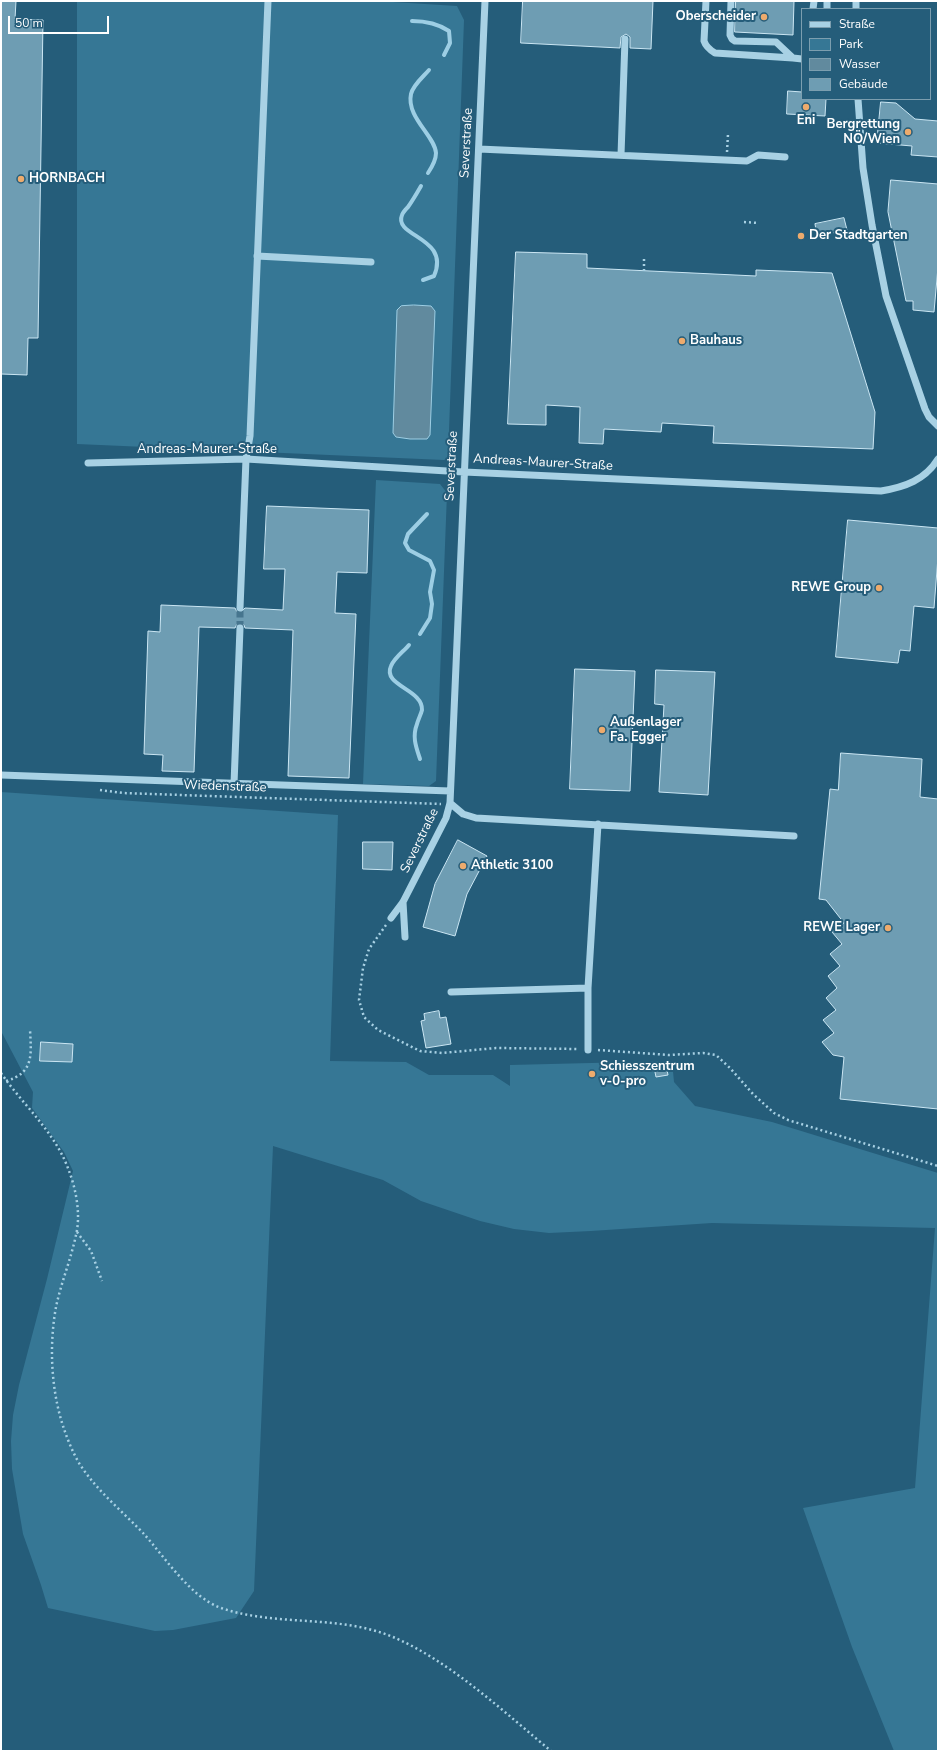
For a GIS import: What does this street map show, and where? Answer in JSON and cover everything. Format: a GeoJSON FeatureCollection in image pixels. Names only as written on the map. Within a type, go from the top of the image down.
{"type":"FeatureCollection","features":[{"type":"Feature","properties":{"kind":"street"},"geometry":{"type":"LineString","coordinates":[[240,608],[246,459],[250,436],[268,1]]}},
{"type":"Feature","properties":{"kind":"street","name":"Severstraße"},"geometry":{"type":"LineString","coordinates":[[391,918],[403,902],[446,818],[450,804],[485,1]]}},
{"type":"Feature","properties":{"kind":"street"},"geometry":{"type":"LineString","coordinates":[[706,1],[704,41],[705,46],[711,50],[715,52],[801,60]]}},
{"type":"Feature","properties":{"kind":"street"},"geometry":{"type":"LineString","coordinates":[[732,1],[730,35],[732,39],[740,41],[776,42]]}},
{"type":"Feature","properties":{"kind":"street"},"geometry":{"type":"LineString","coordinates":[[740,41],[746,39],[746,33]]}},
{"type":"Feature","properties":{"kind":"street"},"geometry":{"type":"LineString","coordinates":[[775,34],[776,42],[793,58]]}},
{"type":"Feature","properties":{"kind":"street"},"geometry":{"type":"LineString","coordinates":[[621,155],[625,39]]}},
{"type":"Feature","properties":{"kind":"street"},"geometry":{"type":"LineString","coordinates":[[858,100],[864,175],[886,296],[925,408],[929,417],[938,426]]}},
{"type":"Feature","properties":{"kind":"street"},"geometry":{"type":"LineString","coordinates":[[479,149],[747,161],[758,156],[785,157]]}},
{"type":"Feature","properties":{"kind":"street"},"geometry":{"type":"LineString","coordinates":[[257,256],[371,262]]}},
{"type":"Feature","properties":{"kind":"street","name":"Andreas-Maurer-Straße"},"geometry":{"type":"LineString","coordinates":[[88,463],[246,459],[464,472],[881,491],[897,489],[914,482],[932,469],[938,459]]}},
{"type":"Feature","properties":{"kind":"street"},"geometry":{"type":"LineString","coordinates":[[234,784],[240,628]]}},
{"type":"Feature","properties":{"kind":"street"},"geometry":{"type":"LineString","coordinates":[[1,775],[450,791]]}},
{"type":"Feature","properties":{"kind":"street"},"geometry":{"type":"LineString","coordinates":[[450,804],[462,814],[476,818],[794,836]]}},
{"type":"Feature","properties":{"kind":"street"},"geometry":{"type":"LineString","coordinates":[[588,1050],[588,988],[598,824]]}},
{"type":"Feature","properties":{"kind":"street"},"geometry":{"type":"LineString","coordinates":[[403,902],[405,937]]}},
{"type":"Feature","properties":{"kind":"street"},"geometry":{"type":"LineString","coordinates":[[451,992],[588,988]]}},
{"type":"Feature","properties":{"kind":"path"},"geometry":{"type":"LineString","coordinates":[[727,160],[728,134]]}},
{"type":"Feature","properties":{"kind":"path"},"geometry":{"type":"LineString","coordinates":[[744,222],[758,223]]}},
{"type":"Feature","properties":{"kind":"path"},"geometry":{"type":"LineString","coordinates":[[644,259],[644,271]]}},
{"type":"Feature","properties":{"kind":"path","name":"Wiedenstraße"},"geometry":{"type":"LineString","coordinates":[[92,789],[123,793],[347,802],[450,804]]}},
{"type":"Feature","properties":{"kind":"path"},"geometry":{"type":"LineString","coordinates":[[391,918],[369,949],[363,968],[359,1000],[364,1017],[378,1030],[420,1051],[442,1053],[496,1048],[669,1054],[704,1053],[716,1056],[730,1068],[753,1094],[774,1114],[788,1120],[938,1166]]}},
{"type":"Feature","properties":{"kind":"path"},"geometry":{"type":"LineString","coordinates":[[6,1080],[16,1078],[25,1072],[30,1063],[30,1029]]}},
{"type":"Feature","properties":{"kind":"path"},"geometry":{"type":"LineString","coordinates":[[1,1072],[48,1133],[62,1154],[70,1172],[76,1193],[77,1232],[56,1306],[52,1337],[53,1367],[56,1395],[62,1422],[70,1444],[78,1462],[107,1498],[142,1532],[184,1581],[209,1602],[219,1608],[246,1614],[352,1626],[392,1636],[413,1646],[465,1681],[551,1751]]}},
{"type":"Feature","properties":{"kind":"path"},"geometry":{"type":"LineString","coordinates":[[77,1232],[91,1251],[102,1281]]}},
{"type":"Feature","properties":{"kind":"green space"},"geometry":{"type":"Polygon","coordinates":[[[77,1],[392,1],[457,6],[464,20],[448,458],[444,460],[77,444],[77,1]]]}},
{"type":"Feature","properties":{"kind":"green space"},"geometry":{"type":"Polygon","coordinates":[[[376,480],[440,484],[447,493],[436,781],[429,786],[363,784],[376,480]]]}},
{"type":"Feature","properties":{"kind":"green space"},"geometry":{"type":"Polygon","coordinates":[[[1,792],[338,815],[330,1061],[406,1062],[429,1075],[493,1075],[510,1086],[510,1065],[672,1061],[674,1082],[695,1106],[772,1122],[938,1173],[938,1751],[894,1751],[852,1647],[803,1508],[915,1488],[935,1228],[712,1223],[549,1233],[514,1229],[480,1221],[421,1201],[383,1180],[273,1146],[254,1591],[236,1618],[173,1630],[155,1631],[48,1608],[23,1534],[12,1469],[11,1441],[13,1415],[19,1385],[47,1279],[73,1171],[64,1152],[32,1108],[33,1092],[1,1031],[1,792]]]}},
{"type":"Feature","properties":{"kind":"water"},"geometry":{"type":"Polygon","coordinates":[[[401,306],[431,306],[435,311],[430,435],[427,439],[396,437],[393,433],[397,310],[401,306]]]}},
{"type":"Feature","properties":{"kind":"building","name":"HORNBACH"},"geometry":{"type":"Polygon","coordinates":[[[1,1],[16,1],[15,19],[43,20],[38,338],[28,338],[27,375],[1,374],[1,1]]]}},
{"type":"Feature","properties":{"kind":"building"},"geometry":{"type":"Polygon","coordinates":[[[523,1],[653,1],[651,49],[630,48],[630,37],[626,34],[621,37],[620,48],[521,43],[523,1]]]}},
{"type":"Feature","properties":{"kind":"building","name":"Oberscheider"},"geometry":{"type":"Polygon","coordinates":[[[736,1],[794,1],[793,35],[735,32],[736,1]]]}},
{"type":"Feature","properties":{"kind":"building","name":"Eni"},"geometry":{"type":"Polygon","coordinates":[[[788,91],[801,92],[801,100],[826,100],[825,116],[787,114],[788,91]]]}},
{"type":"Feature","properties":{"kind":"building","name":"Bergrettung NÖ/Wien"},"geometry":{"type":"Polygon","coordinates":[[[881,102],[896,103],[915,119],[938,121],[938,157],[911,155],[912,146],[877,143],[881,102]]]}},
{"type":"Feature","properties":{"kind":"building"},"geometry":{"type":"Polygon","coordinates":[[[891,180],[938,184],[938,267],[934,312],[913,310],[913,301],[906,301],[888,212],[891,180]]]}},
{"type":"Feature","properties":{"kind":"building"},"geometry":{"type":"Polygon","coordinates":[[[844,218],[847,230],[817,236],[815,224],[844,218]]]}},
{"type":"Feature","properties":{"kind":"building","name":"Bauhaus"},"geometry":{"type":"Polygon","coordinates":[[[516,252],[587,254],[587,268],[756,276],[756,270],[832,273],[875,412],[873,449],[713,443],[714,426],[662,423],[661,432],[604,429],[603,444],[579,443],[580,407],[546,405],[546,425],[508,424],[516,252]]]}},
{"type":"Feature","properties":{"kind":"building"},"geometry":{"type":"Polygon","coordinates":[[[267,506],[369,510],[367,573],[337,572],[335,613],[356,614],[349,778],[288,776],[293,630],[245,628],[241,623],[237,624],[235,628],[199,627],[194,772],[162,771],[163,755],[144,754],[148,631],[160,632],[161,605],[235,608],[237,612],[240,613],[245,608],[283,610],[285,569],[264,569],[267,506]]]}},
{"type":"Feature","properties":{"kind":"building","name":"REWE Group"},"geometry":{"type":"Polygon","coordinates":[[[848,520],[938,528],[938,557],[934,608],[914,606],[910,651],[900,650],[898,663],[836,657],[848,520]]]}},
{"type":"Feature","properties":{"kind":"building","name":"Außenlager Fa. Egger"},"geometry":{"type":"Polygon","coordinates":[[[575,669],[635,671],[630,791],[570,789],[575,669]]]}},
{"type":"Feature","properties":{"kind":"building"},"geometry":{"type":"Polygon","coordinates":[[[656,670],[715,672],[708,795],[659,792],[664,705],[655,704],[656,670]]]}},
{"type":"Feature","properties":{"kind":"building","name":"REWE Lager"},"geometry":{"type":"Polygon","coordinates":[[[841,753],[922,759],[920,797],[938,799],[938,1109],[840,1099],[844,1057],[833,1055],[822,1042],[834,1033],[823,1020],[836,1010],[826,998],[837,988],[828,976],[840,966],[830,954],[842,944],[832,932],[844,923],[826,900],[819,899],[830,789],[838,790],[841,753]]]}},
{"type":"Feature","properties":{"kind":"building"},"geometry":{"type":"Polygon","coordinates":[[[458,840],[487,856],[467,894],[455,936],[423,927],[435,884],[458,840]]]}},
{"type":"Feature","properties":{"kind":"building"},"geometry":{"type":"Polygon","coordinates":[[[363,842],[393,842],[392,870],[363,869],[363,842]]]}},
{"type":"Feature","properties":{"kind":"building"},"geometry":{"type":"Polygon","coordinates":[[[439,1011],[440,1018],[446,1017],[451,1044],[426,1048],[421,1021],[425,1020],[424,1014],[439,1011]]]}},
{"type":"Feature","properties":{"kind":"building"},"geometry":{"type":"Polygon","coordinates":[[[41,1042],[73,1044],[72,1062],[40,1061],[41,1042]]]}},
{"type":"Feature","properties":{"kind":"building"},"geometry":{"type":"Polygon","coordinates":[[[666,1065],[668,1075],[656,1077],[654,1067],[666,1065]]]}},
{"type":"Feature","properties":{"kind":"waterway"},"geometry":{"type":"LineString","coordinates":[[412,21],[431,23],[449,31],[450,43],[444,55]]}},
{"type":"Feature","properties":{"kind":"waterway"},"geometry":{"type":"LineString","coordinates":[[428,173],[436,153],[431,140],[413,111],[411,94],[418,81],[429,70]]}},
{"type":"Feature","properties":{"kind":"waterway"},"geometry":{"type":"LineString","coordinates":[[421,186],[412,202],[402,214],[401,222],[413,234],[429,245],[435,253],[437,263],[434,276],[423,280]]}},
{"type":"Feature","properties":{"kind":"waterway"},"geometry":{"type":"LineString","coordinates":[[420,634],[430,618],[432,604],[430,592],[434,570],[430,561],[409,550],[405,543],[408,534],[427,514]]}},
{"type":"Feature","properties":{"kind":"waterway"},"geometry":{"type":"LineString","coordinates":[[409,645],[394,660],[390,673],[392,678],[397,683],[410,692],[421,703],[422,710],[415,733],[416,746],[420,759]]}},
{"type":"Feature","properties":{"kind":"tunnel"},"geometry":{"type":"LineString","coordinates":[[240,608],[240,628]]}},
{"type":"Feature","properties":{"kind":"place","name":"Oberscheider"},"geometry":{"type":"Point","coordinates":[764,17]}},
{"type":"Feature","properties":{"kind":"place","name":"Eni"},"geometry":{"type":"Point","coordinates":[806,107]}},
{"type":"Feature","properties":{"kind":"place","name":"Bergrettung NÖ/Wien"},"geometry":{"type":"Point","coordinates":[908,132]}},
{"type":"Feature","properties":{"kind":"place","name":"HORNBACH"},"geometry":{"type":"Point","coordinates":[21,179]}},
{"type":"Feature","properties":{"kind":"place","name":"Der Stadtgarten"},"geometry":{"type":"Point","coordinates":[801,236]}},
{"type":"Feature","properties":{"kind":"place","name":"Bauhaus"},"geometry":{"type":"Point","coordinates":[682,341]}},
{"type":"Feature","properties":{"kind":"place","name":"REWE Group"},"geometry":{"type":"Point","coordinates":[879,588]}},
{"type":"Feature","properties":{"kind":"place","name":"Außenlager Fa. Egger"},"geometry":{"type":"Point","coordinates":[602,730]}},
{"type":"Feature","properties":{"kind":"place","name":"Athletic 3100"},"geometry":{"type":"Point","coordinates":[463,866]}},
{"type":"Feature","properties":{"kind":"place","name":"REWE Lager"},"geometry":{"type":"Point","coordinates":[888,928]}},
{"type":"Feature","properties":{"kind":"place","name":"Schiesszentrum v-0-pro"},"geometry":{"type":"Point","coordinates":[592,1074]}}]}
